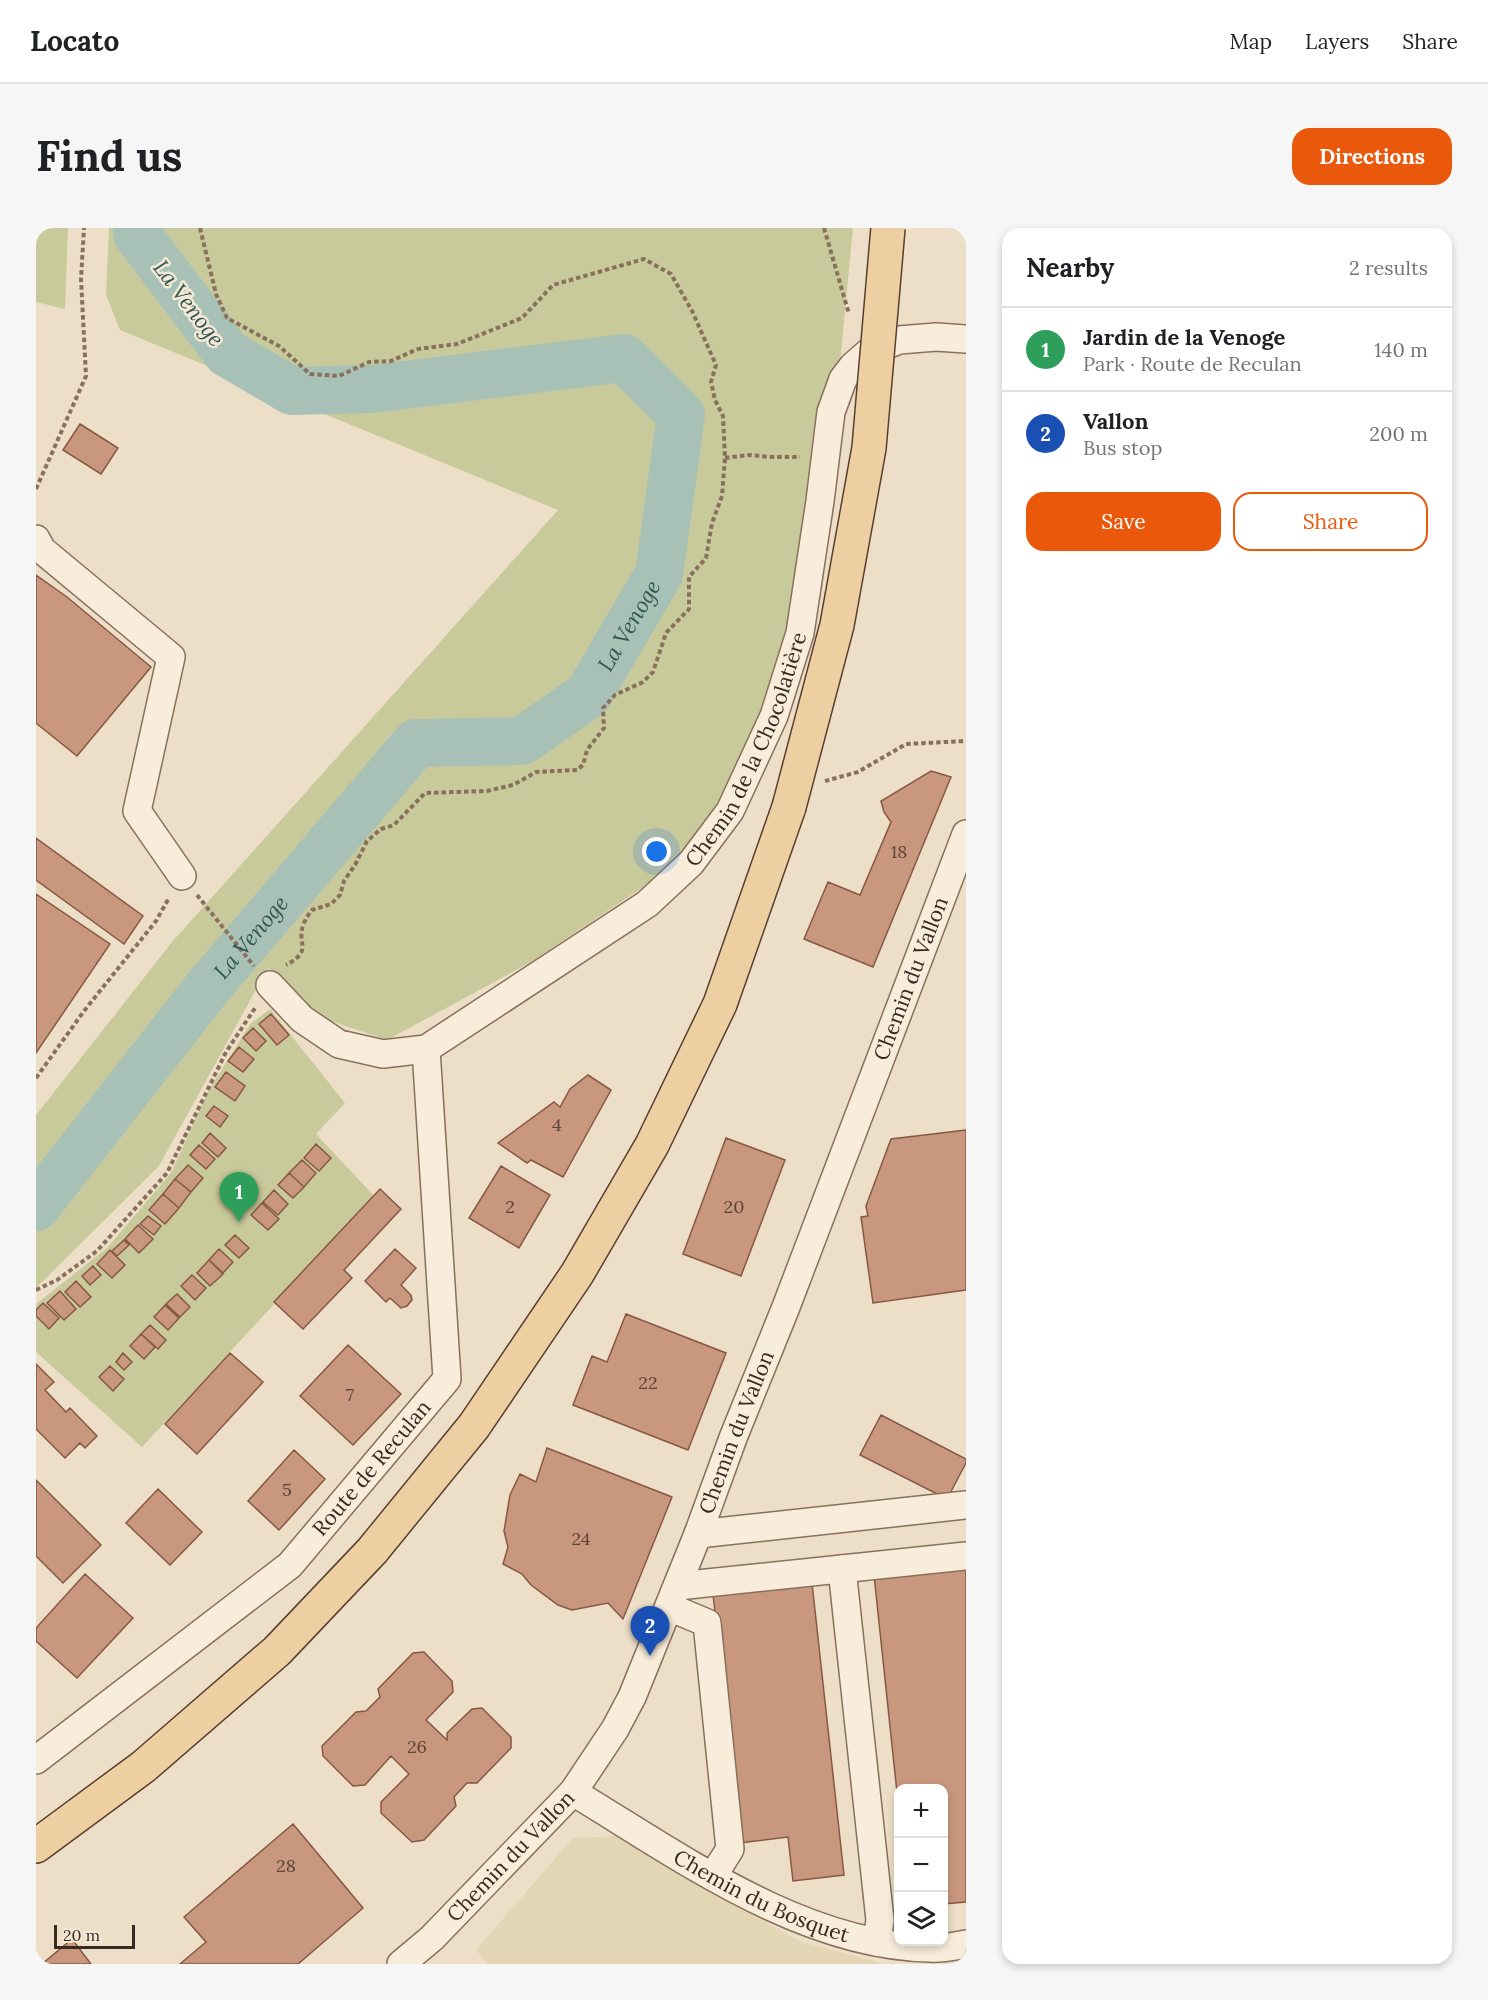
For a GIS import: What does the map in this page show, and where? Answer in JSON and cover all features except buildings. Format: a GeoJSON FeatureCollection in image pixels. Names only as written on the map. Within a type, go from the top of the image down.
{"type":"FeatureCollection","features":[{"type":"Feature","properties":{"kind":"main road"},"geometry":{"type":"LineString","coordinates":[[36,1846],[143,1767],[277,1651],[372,1551],[474,1426],[577,1274],[652,1145],[720,1004],[789,807],[837,625],[869,448],[888,228]]}},
{"type":"Feature","properties":{"kind":"street","name":"Chemin de la Chocolatière"},"geometry":{"type":"LineString","coordinates":[[266,980],[302,1019],[339,1044],[383,1054],[426,1049],[647,903],[691,863],[730,812],[774,716],[800,633],[831,412],[843,379],[853,366],[869,352],[899,340],[936,337],[966,339]]}},
{"type":"Feature","properties":{"kind":"street"},"geometry":{"type":"LineString","coordinates":[[36,539],[42,550],[171,657],[137,811],[182,876]]}},
{"type":"Feature","properties":{"kind":"street","name":"Chemin du Vallon"},"geometry":{"type":"LineString","coordinates":[[401,1964],[432,1938],[573,1792],[615,1729],[650,1656],[674,1596],[966,834]]}},
{"type":"Feature","properties":{"kind":"street","name":"Route de Reculan"},"geometry":{"type":"LineString","coordinates":[[36,1760],[290,1565],[447,1379],[426,1049]]}},
{"type":"Feature","properties":{"kind":"street"},"geometry":{"type":"LineString","coordinates":[[698,1534],[966,1504]]}},
{"type":"Feature","properties":{"kind":"street"},"geometry":{"type":"LineString","coordinates":[[674,1596],[842,1569],[966,1556]]}},
{"type":"Feature","properties":{"kind":"street"},"geometry":{"type":"LineString","coordinates":[[842,1569],[880,1920],[877,1942]]}},
{"type":"Feature","properties":{"kind":"street"},"geometry":{"type":"LineString","coordinates":[[674,1596],[706,1623],[730,1849],[712,1876]]}},
{"type":"Feature","properties":{"kind":"street","name":"Chemin du Bosquet"},"geometry":{"type":"LineString","coordinates":[[573,1792],[712,1876],[772,1909],[858,1940],[930,1948],[966,1944]]}},
{"type":"Feature","properties":{"kind":"path"},"geometry":{"type":"LineString","coordinates":[[36,489],[86,376],[81,279],[84,228]]}},
{"type":"Feature","properties":{"kind":"path"},"geometry":{"type":"LineString","coordinates":[[36,1290],[57,1280],[97,1251],[167,1173],[225,1052],[266,980],[298,958],[303,947],[303,924],[312,910],[331,904],[340,895],[344,881],[367,841],[381,829],[394,825],[425,793],[487,791],[513,785],[536,772],[577,770],[583,765],[587,750],[604,728],[603,708],[615,695],[643,682],[654,672],[666,633],[689,609],[689,577],[706,558],[712,523],[722,496],[725,458],[723,416],[715,400],[711,382],[716,365],[692,311],[671,274],[644,259],[553,285],[522,318],[457,344],[418,350],[391,361],[369,362],[339,376],[310,374],[279,346],[227,318],[216,294],[200,228]]}},
{"type":"Feature","properties":{"kind":"path"},"geometry":{"type":"LineString","coordinates":[[824,228],[848,308],[849,320]]}},
{"type":"Feature","properties":{"kind":"path"},"geometry":{"type":"LineString","coordinates":[[725,458],[750,455],[796,456],[825,462]]}},
{"type":"Feature","properties":{"kind":"path"},"geometry":{"type":"LineString","coordinates":[[819,783],[858,772],[906,744],[966,741]]}},
{"type":"Feature","properties":{"kind":"path"},"geometry":{"type":"LineString","coordinates":[[36,1078],[84,1011],[156,921],[182,876]]}},
{"type":"Feature","properties":{"kind":"path"},"geometry":{"type":"LineString","coordinates":[[210,910],[266,980]]}},
{"type":"Feature","properties":{"kind":"shaded area"},"geometry":{"type":"Polygon","coordinates":[[[620,1836],[709,1892],[802,1942],[884,1964],[488,1964],[476,1950],[573,1838],[620,1836]]]}},
{"type":"Feature","properties":{"kind":"green space"},"geometry":{"type":"Polygon","coordinates":[[[36,228],[68,228],[65,309],[36,302],[36,228]]]}},
{"type":"Feature","properties":{"kind":"green space"},"geometry":{"type":"Polygon","coordinates":[[[109,228],[853,228],[820,570],[746,763],[681,862],[531,962],[387,1040],[322,1018],[268,968],[159,1166],[36,1288],[36,1115],[172,942],[558,510],[120,330],[106,295],[109,228]]]}},
{"type":"Feature","properties":{"kind":"green space"},"geometry":{"type":"Polygon","coordinates":[[[270,1009],[345,1103],[316,1134],[374,1196],[142,1447],[36,1352],[36,1304],[107,1248],[171,1173],[209,1090],[250,1024],[270,1009]]]}},
{"type":"Feature","properties":{"kind":"waterway","name":"La Venoge"},"geometry":{"type":"LineString","coordinates":[[36,1207],[208,987],[416,743],[522,741],[588,695],[659,574],[681,415],[624,358],[372,389],[292,391],[227,353],[137,234],[137,228]]}},
{"type":"Feature","properties":{"kind":"place","name":"Jardin de la Venoge"},"geometry":{"type":"Point","coordinates":[239,1222]}},
{"type":"Feature","properties":{"kind":"place","name":"Vallon"},"geometry":{"type":"Point","coordinates":[650,1656]}}]}
